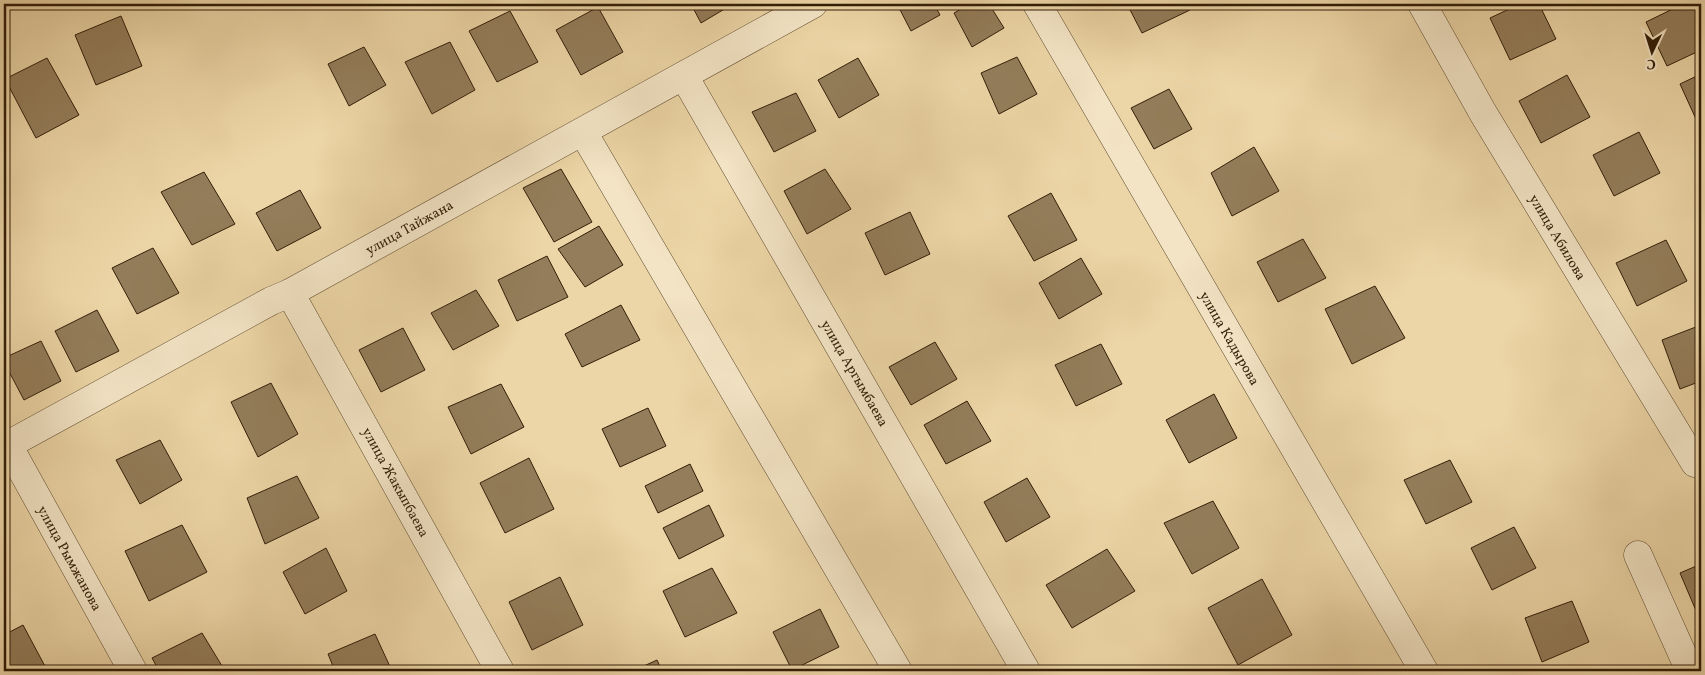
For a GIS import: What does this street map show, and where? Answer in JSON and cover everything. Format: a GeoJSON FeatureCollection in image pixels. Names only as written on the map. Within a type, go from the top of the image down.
{"type":"FeatureCollection","features":[{"type":"Feature","properties":{"kind":"street","name":"улица Тайжана"},"geometry":{"type":"LineString","coordinates":[[6,446],[271,300],[290,293],[813,4]]}},
{"type":"Feature","properties":{"kind":"street","name":"улица Кадырова"},"geometry":{"type":"LineString","coordinates":[[1037,4],[1424,671]]}},
{"type":"Feature","properties":{"kind":"street","name":"улица Абилова"},"geometry":{"type":"LineString","coordinates":[[1422,4],[1483,113],[1695,463],[1701,460]]}},
{"type":"Feature","properties":{"kind":"street","name":"улица Аргымбаева"},"geometry":{"type":"LineString","coordinates":[[684,76],[1026,671]]}},
{"type":"Feature","properties":{"kind":"street"},"geometry":{"type":"LineString","coordinates":[[583,132],[898,671]]}},
{"type":"Feature","properties":{"kind":"street","name":"улица Жакыпбаева"},"geometry":{"type":"LineString","coordinates":[[290,293],[500,671]]}},
{"type":"Feature","properties":{"kind":"street","name":"улица Рымжанова"},"geometry":{"type":"LineString","coordinates":[[6,446],[133,671]]}},
{"type":"Feature","properties":{"kind":"street"},"geometry":{"type":"LineString","coordinates":[[1638,555],[1690,671]]}},
{"type":"Feature","properties":{"kind":"building"},"geometry":{"type":"Polygon","coordinates":[[[691,4],[733,4],[701,23],[691,4]]]}},
{"type":"Feature","properties":{"kind":"building"},"geometry":{"type":"Polygon","coordinates":[[[897,4],[934,4],[940,15],[911,31],[897,4]]]}},
{"type":"Feature","properties":{"kind":"building"},"geometry":{"type":"Polygon","coordinates":[[[970,4],[989,4],[1004,28],[972,47],[954,13],[970,4]]]}},
{"type":"Feature","properties":{"kind":"building"},"geometry":{"type":"Polygon","coordinates":[[[1127,4],[1187,4],[1190,10],[1142,33],[1127,4]]]}},
{"type":"Feature","properties":{"kind":"building"},"geometry":{"type":"Polygon","coordinates":[[[1520,4],[1539,4],[1556,39],[1510,60],[1490,18],[1520,4]]]}},
{"type":"Feature","properties":{"kind":"building"},"geometry":{"type":"Polygon","coordinates":[[[1683,4],[1695,4],[1701,16],[1701,50],[1667,66],[1646,22],[1683,4]]]}},
{"type":"Feature","properties":{"kind":"building"},"geometry":{"type":"Polygon","coordinates":[[[598,7],[623,52],[581,75],[556,30],[598,7]]]}},
{"type":"Feature","properties":{"kind":"building"},"geometry":{"type":"Polygon","coordinates":[[[510,11],[538,62],[497,82],[469,31],[510,11]]]}},
{"type":"Feature","properties":{"kind":"building"},"geometry":{"type":"Polygon","coordinates":[[[121,16],[142,66],[96,85],[75,35],[121,16]]]}},
{"type":"Feature","properties":{"kind":"building"},"geometry":{"type":"Polygon","coordinates":[[[450,42],[475,90],[432,114],[405,62],[450,42]]]}},
{"type":"Feature","properties":{"kind":"building"},"geometry":{"type":"Polygon","coordinates":[[[364,47],[386,85],[349,106],[328,64],[364,47]]]}},
{"type":"Feature","properties":{"kind":"building"},"geometry":{"type":"Polygon","coordinates":[[[1017,57],[1037,94],[999,114],[981,73],[1017,57]]]}},
{"type":"Feature","properties":{"kind":"building"},"geometry":{"type":"Polygon","coordinates":[[[47,58],[79,115],[36,138],[5,79],[47,58]]]}},
{"type":"Feature","properties":{"kind":"building"},"geometry":{"type":"Polygon","coordinates":[[[858,58],[879,95],[839,118],[818,80],[858,58]]]}},
{"type":"Feature","properties":{"kind":"building"},"geometry":{"type":"Polygon","coordinates":[[[1701,74],[1701,130],[1680,84],[1701,74]]]}},
{"type":"Feature","properties":{"kind":"building"},"geometry":{"type":"Polygon","coordinates":[[[1567,75],[1590,117],[1541,143],[1519,101],[1567,75]]]}},
{"type":"Feature","properties":{"kind":"building"},"geometry":{"type":"Polygon","coordinates":[[[1169,89],[1192,129],[1154,149],[1131,108],[1169,89]]]}},
{"type":"Feature","properties":{"kind":"building"},"geometry":{"type":"Polygon","coordinates":[[[796,93],[816,131],[774,152],[752,112],[796,93]]]}},
{"type":"Feature","properties":{"kind":"building"},"geometry":{"type":"Polygon","coordinates":[[[1639,132],[1660,173],[1614,196],[1593,155],[1639,132]]]}},
{"type":"Feature","properties":{"kind":"building"},"geometry":{"type":"Polygon","coordinates":[[[1254,147],[1279,191],[1232,216],[1211,173],[1254,147]]]}},
{"type":"Feature","properties":{"kind":"building"},"geometry":{"type":"Polygon","coordinates":[[[561,169],[592,222],[554,242],[523,188],[561,169]]]}},
{"type":"Feature","properties":{"kind":"building"},"geometry":{"type":"Polygon","coordinates":[[[825,169],[851,209],[807,234],[784,191],[825,169]]]}},
{"type":"Feature","properties":{"kind":"building"},"geometry":{"type":"Polygon","coordinates":[[[204,172],[235,224],[192,245],[161,192],[204,172]]]}},
{"type":"Feature","properties":{"kind":"building"},"geometry":{"type":"Polygon","coordinates":[[[300,190],[321,228],[277,251],[256,213],[300,190]]]}},
{"type":"Feature","properties":{"kind":"building"},"geometry":{"type":"Polygon","coordinates":[[[1051,193],[1077,240],[1034,261],[1008,216],[1051,193]]]}},
{"type":"Feature","properties":{"kind":"building"},"geometry":{"type":"Polygon","coordinates":[[[910,212],[930,254],[885,275],[865,233],[910,212]]]}},
{"type":"Feature","properties":{"kind":"building"},"geometry":{"type":"Polygon","coordinates":[[[599,226],[623,265],[585,287],[558,249],[599,226]]]}},
{"type":"Feature","properties":{"kind":"building"},"geometry":{"type":"Polygon","coordinates":[[[1303,239],[1326,278],[1278,302],[1257,262],[1303,239]]]}},
{"type":"Feature","properties":{"kind":"building"},"geometry":{"type":"Polygon","coordinates":[[[1666,240],[1687,281],[1637,306],[1616,263],[1666,240]]]}},
{"type":"Feature","properties":{"kind":"building"},"geometry":{"type":"Polygon","coordinates":[[[153,248],[179,293],[137,314],[112,268],[153,248]]]}},
{"type":"Feature","properties":{"kind":"building"},"geometry":{"type":"Polygon","coordinates":[[[547,256],[568,297],[517,321],[498,280],[547,256]]]}},
{"type":"Feature","properties":{"kind":"building"},"geometry":{"type":"Polygon","coordinates":[[[1081,258],[1102,294],[1059,319],[1039,283],[1081,258]]]}},
{"type":"Feature","properties":{"kind":"building"},"geometry":{"type":"Polygon","coordinates":[[[1375,286],[1405,338],[1352,364],[1325,309],[1375,286]]]}},
{"type":"Feature","properties":{"kind":"building"},"geometry":{"type":"Polygon","coordinates":[[[476,290],[499,326],[453,350],[431,313],[476,290]]]}},
{"type":"Feature","properties":{"kind":"building"},"geometry":{"type":"Polygon","coordinates":[[[621,305],[640,340],[582,367],[565,334],[621,305]]]}},
{"type":"Feature","properties":{"kind":"building"},"geometry":{"type":"Polygon","coordinates":[[[97,310],[119,351],[76,372],[55,331],[97,310]]]}},
{"type":"Feature","properties":{"kind":"building"},"geometry":{"type":"Polygon","coordinates":[[[1701,325],[1701,381],[1680,389],[1662,340],[1701,325]]]}},
{"type":"Feature","properties":{"kind":"building"},"geometry":{"type":"Polygon","coordinates":[[[403,328],[425,370],[381,392],[359,350],[403,328]]]}},
{"type":"Feature","properties":{"kind":"building"},"geometry":{"type":"Polygon","coordinates":[[[41,341],[61,381],[24,400],[4,362],[4,358],[41,341]]]}},
{"type":"Feature","properties":{"kind":"building"},"geometry":{"type":"Polygon","coordinates":[[[935,342],[957,379],[911,405],[889,367],[935,342]]]}},
{"type":"Feature","properties":{"kind":"building"},"geometry":{"type":"Polygon","coordinates":[[[1101,344],[1122,384],[1076,406],[1055,365],[1101,344]]]}},
{"type":"Feature","properties":{"kind":"building"},"geometry":{"type":"Polygon","coordinates":[[[271,383],[298,434],[258,457],[231,402],[271,383]]]}},
{"type":"Feature","properties":{"kind":"building"},"geometry":{"type":"Polygon","coordinates":[[[501,384],[524,427],[471,454],[448,407],[501,384]]]}},
{"type":"Feature","properties":{"kind":"building"},"geometry":{"type":"Polygon","coordinates":[[[1214,394],[1237,438],[1189,463],[1166,420],[1214,394]]]}},
{"type":"Feature","properties":{"kind":"building"},"geometry":{"type":"Polygon","coordinates":[[[967,401],[991,441],[946,464],[924,425],[967,401]]]}},
{"type":"Feature","properties":{"kind":"building"},"geometry":{"type":"Polygon","coordinates":[[[648,408],[666,446],[620,467],[602,429],[648,408]]]}},
{"type":"Feature","properties":{"kind":"building"},"geometry":{"type":"Polygon","coordinates":[[[160,440],[182,480],[140,504],[116,460],[160,440]]]}},
{"type":"Feature","properties":{"kind":"building"},"geometry":{"type":"Polygon","coordinates":[[[529,458],[554,509],[505,533],[480,483],[529,458]]]}},
{"type":"Feature","properties":{"kind":"building"},"geometry":{"type":"Polygon","coordinates":[[[1450,460],[1472,502],[1426,524],[1404,480],[1450,460]]]}},
{"type":"Feature","properties":{"kind":"building"},"geometry":{"type":"Polygon","coordinates":[[[690,464],[703,491],[658,513],[645,486],[690,464]]]}},
{"type":"Feature","properties":{"kind":"building"},"geometry":{"type":"Polygon","coordinates":[[[297,476],[319,518],[265,544],[247,498],[297,476]]]}},
{"type":"Feature","properties":{"kind":"building"},"geometry":{"type":"Polygon","coordinates":[[[1027,478],[1050,517],[1006,542],[984,502],[1027,478]]]}},
{"type":"Feature","properties":{"kind":"building"},"geometry":{"type":"Polygon","coordinates":[[[1213,501],[1239,548],[1192,574],[1164,523],[1213,501]]]}},
{"type":"Feature","properties":{"kind":"building"},"geometry":{"type":"Polygon","coordinates":[[[709,505],[724,536],[679,559],[663,528],[709,505]]]}},
{"type":"Feature","properties":{"kind":"building"},"geometry":{"type":"Polygon","coordinates":[[[182,525],[207,572],[149,601],[125,551],[182,525]]]}},
{"type":"Feature","properties":{"kind":"building"},"geometry":{"type":"Polygon","coordinates":[[[1514,527],[1536,568],[1492,590],[1471,548],[1514,527]]]}},
{"type":"Feature","properties":{"kind":"building"},"geometry":{"type":"Polygon","coordinates":[[[326,548],[347,591],[305,614],[283,572],[326,548]]]}},
{"type":"Feature","properties":{"kind":"building"},"geometry":{"type":"Polygon","coordinates":[[[1107,549],[1135,591],[1072,628],[1046,585],[1107,549]]]}},
{"type":"Feature","properties":{"kind":"building"},"geometry":{"type":"Polygon","coordinates":[[[1701,564],[1701,611],[1697,613],[1680,573],[1701,564]]]}},
{"type":"Feature","properties":{"kind":"building"},"geometry":{"type":"Polygon","coordinates":[[[712,568],[737,613],[685,637],[663,591],[712,568]]]}},
{"type":"Feature","properties":{"kind":"building"},"geometry":{"type":"Polygon","coordinates":[[[560,577],[583,625],[532,650],[509,602],[560,577]]]}},
{"type":"Feature","properties":{"kind":"building"},"geometry":{"type":"Polygon","coordinates":[[[1262,579],[1292,635],[1238,665],[1208,608],[1262,579]]]}},
{"type":"Feature","properties":{"kind":"building"},"geometry":{"type":"Polygon","coordinates":[[[1572,601],[1589,642],[1542,662],[1525,618],[1572,601]]]}},
{"type":"Feature","properties":{"kind":"building"},"geometry":{"type":"Polygon","coordinates":[[[820,609],[839,647],[792,670],[773,632],[820,609]]]}},
{"type":"Feature","properties":{"kind":"building"},"geometry":{"type":"Polygon","coordinates":[[[23,625],[47,670],[4,671],[4,635],[23,625]]]}},
{"type":"Feature","properties":{"kind":"building"},"geometry":{"type":"Polygon","coordinates":[[[202,633],[225,671],[159,671],[152,658],[202,633]]]}},
{"type":"Feature","properties":{"kind":"building"},"geometry":{"type":"Polygon","coordinates":[[[375,634],[392,671],[335,671],[328,654],[375,634]]]}},
{"type":"Feature","properties":{"kind":"building"},"geometry":{"type":"Polygon","coordinates":[[[657,660],[662,671],[633,671],[657,660]]]}}]}
